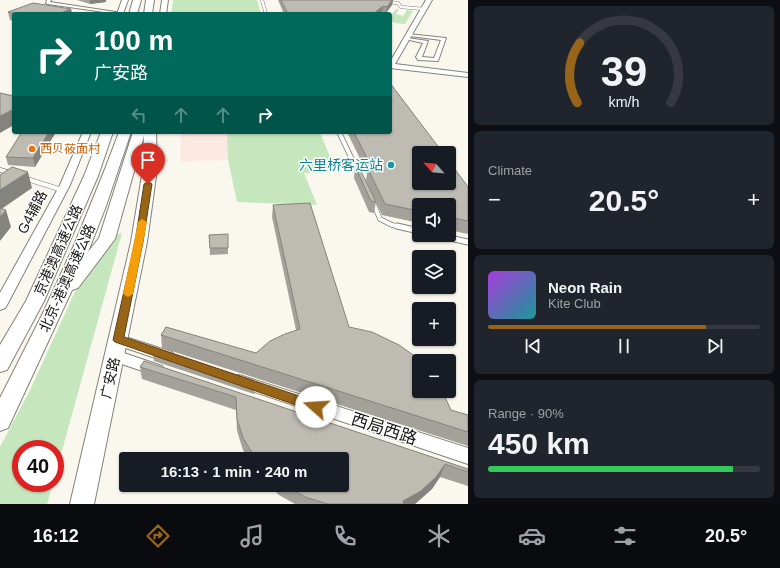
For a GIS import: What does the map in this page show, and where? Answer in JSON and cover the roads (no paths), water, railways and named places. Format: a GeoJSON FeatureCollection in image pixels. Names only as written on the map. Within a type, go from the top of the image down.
{"type":"FeatureCollection","features":[{"type":"Feature","properties":{"kind":"highway"},"geometry":{"type":"LineString","coordinates":[[132,12],[137,0]]}},
{"type":"Feature","properties":{"kind":"highway"},"geometry":{"type":"LineString","coordinates":[[148,12],[150,0]]}},
{"type":"Feature","properties":{"kind":"highway","name":"京港澳高速公路"},"geometry":{"type":"LineString","coordinates":[[0,364],[35,301],[91,176],[106,134]]}},
{"type":"Feature","properties":{"kind":"highway","name":"北京-港澳高速公路"},"geometry":{"type":"LineString","coordinates":[[0,421],[58,303],[111,176],[124,134]]}},
{"type":"Feature","properties":{"kind":"highway"},"geometry":{"type":"LineString","coordinates":[[58,303],[107,239],[137,134]]}},
{"type":"Feature","properties":{"kind":"highway","name":"广安路"},"geometry":{"type":"LineString","coordinates":[[82,504],[117,348],[146,200],[150,169],[150,134]]}},
{"type":"Feature","properties":{"kind":"street"},"geometry":{"type":"LineString","coordinates":[[49,0],[48,3],[107,12]]}},
{"type":"Feature","properties":{"kind":"street"},"geometry":{"type":"LineString","coordinates":[[162,12],[165,0]]}},
{"type":"Feature","properties":{"kind":"street"},"geometry":{"type":"LineString","coordinates":[[392,64],[429,0]]}},
{"type":"Feature","properties":{"kind":"street"},"geometry":{"type":"LineString","coordinates":[[120,12],[123,1]]}},
{"type":"Feature","properties":{"kind":"street"},"geometry":{"type":"LineString","coordinates":[[408,37],[444,39],[436,60],[420,59],[419,57],[427,39]]}},
{"type":"Feature","properties":{"kind":"street"},"geometry":{"type":"LineString","coordinates":[[392,66],[468,75]]}},
{"type":"Feature","properties":{"kind":"street","name":"G4辅路"},"geometry":{"type":"LineString","coordinates":[[2,299],[62,190],[86,134]]}},
{"type":"Feature","properties":{"kind":"street"},"geometry":{"type":"LineString","coordinates":[[117,348],[177,360]]}},
{"type":"Feature","properties":{"kind":"street"},"geometry":{"type":"LineString","coordinates":[[117,348],[175,376]]}},
{"type":"Feature","properties":{"kind":"street","name":"西局西路"},"geometry":{"type":"LineString","coordinates":[[228,377],[468,456]]}},
{"type":"Feature","properties":{"kind":"lane"},"geometry":{"type":"LineString","coordinates":[[262,0],[265,12]]}},
{"type":"Feature","properties":{"kind":"lane"},"geometry":{"type":"LineString","coordinates":[[384,2],[398,3],[401,7],[424,10]]}},
{"type":"Feature","properties":{"kind":"lane"},"geometry":{"type":"LineString","coordinates":[[340,134],[360,175]]}},
{"type":"Feature","properties":{"kind":"lane"},"geometry":{"type":"LineString","coordinates":[[0,170],[14,174]]}},
{"type":"Feature","properties":{"kind":"lane"},"geometry":{"type":"LineString","coordinates":[[21,176],[62,190]]}},
{"type":"Feature","properties":{"kind":"lane"},"geometry":{"type":"LineString","coordinates":[[370,196],[380,219],[392,225],[412,229]]}},
{"type":"Feature","properties":{"kind":"lane"},"geometry":{"type":"LineString","coordinates":[[456,239],[468,242]]}},
{"type":"Feature","properties":{"kind":"place","name":"西贝莜面村"},"geometry":{"type":"Point","coordinates":[32,149]}},
{"type":"Feature","properties":{"kind":"place","name":"六里桥客运站"},"geometry":{"type":"Point","coordinates":[391,165]}}]}
